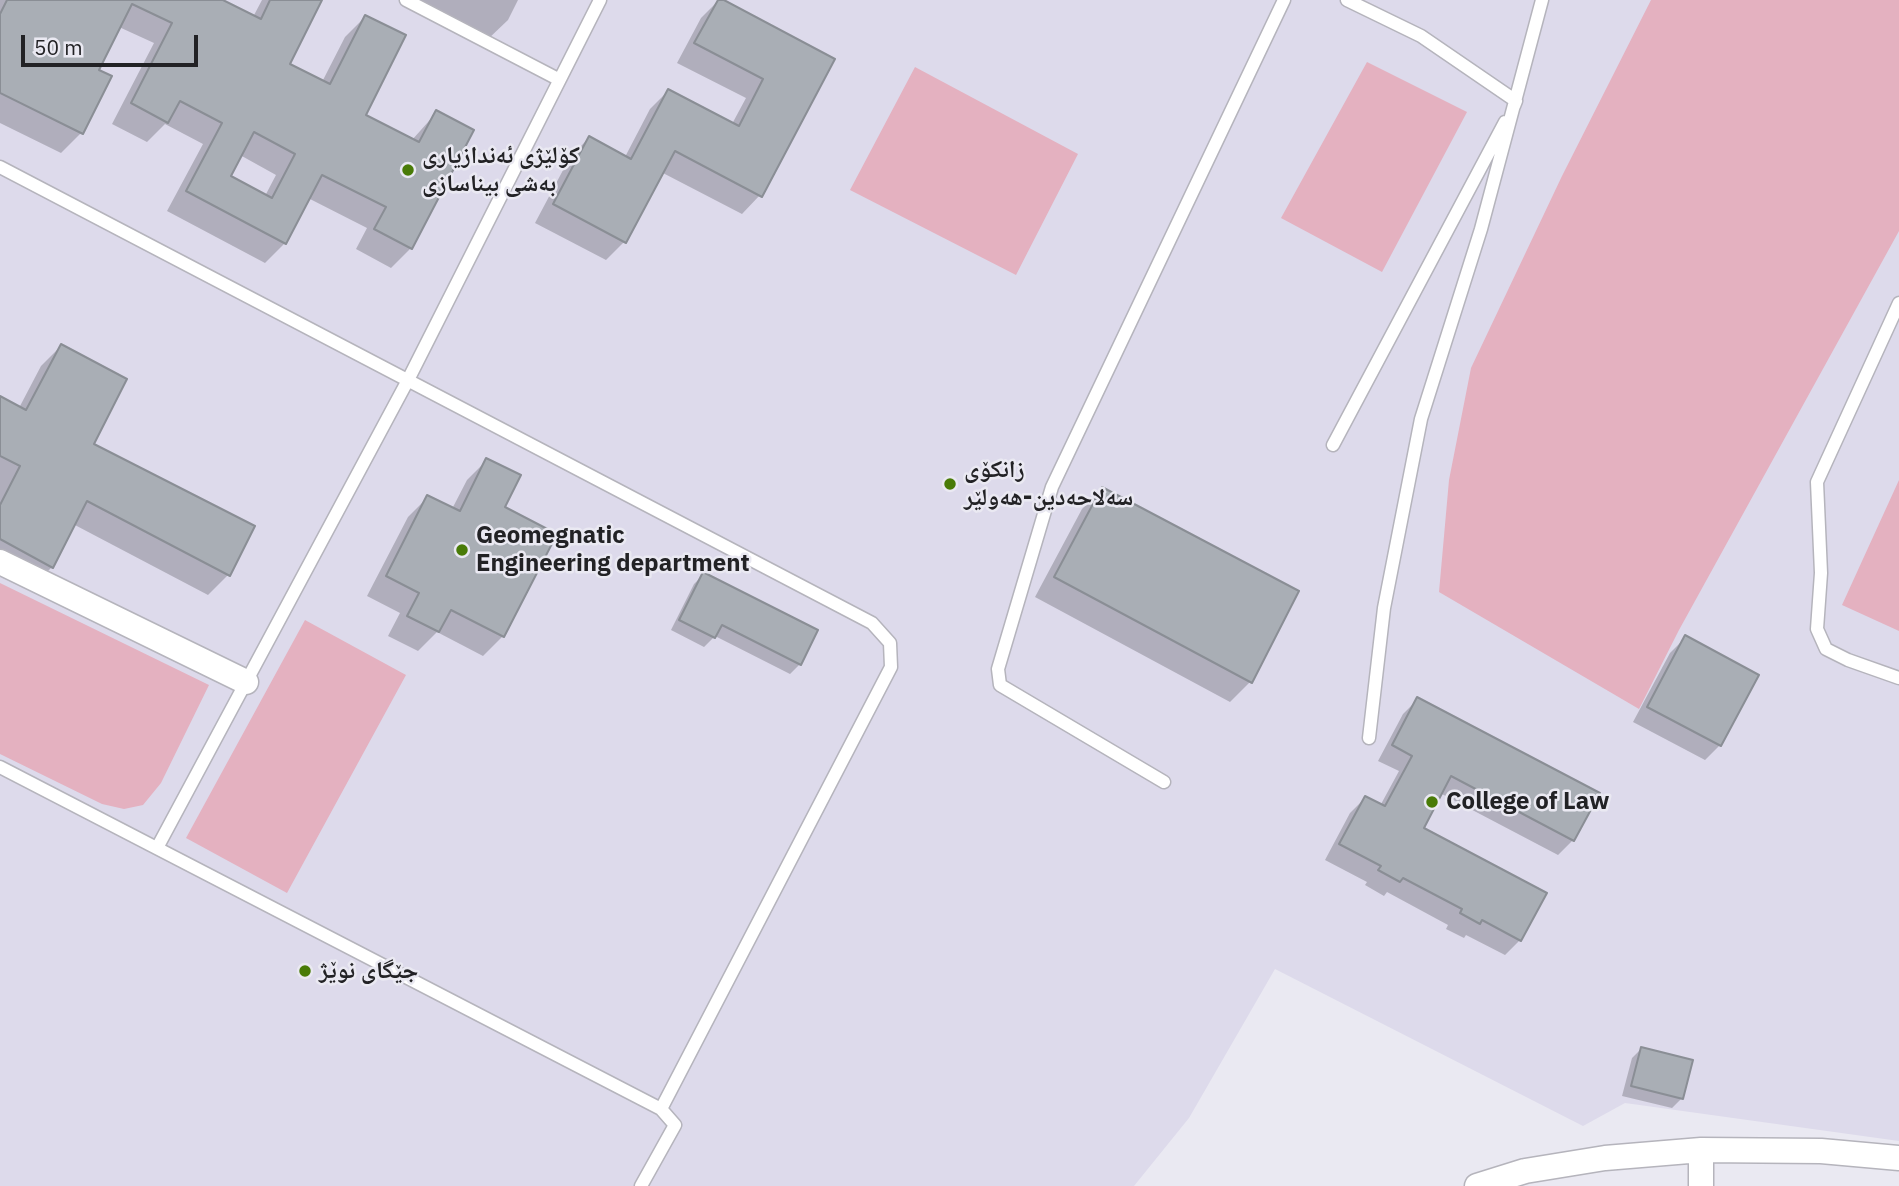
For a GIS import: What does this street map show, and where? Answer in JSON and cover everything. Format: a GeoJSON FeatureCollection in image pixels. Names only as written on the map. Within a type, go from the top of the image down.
{"type":"FeatureCollection","features":[{"type":"Feature","properties":{"kind":"street"},"geometry":{"type":"LineString","coordinates":[[0,562],[246,682]]}},
{"type":"Feature","properties":{"kind":"street"},"geometry":{"type":"LineString","coordinates":[[1701,1150],[1701,1186]]}},
{"type":"Feature","properties":{"kind":"street"},"geometry":{"type":"LineString","coordinates":[[1477,1186],[1515,1180],[1605,1158],[1701,1150],[1821,1151],[1899,1158]]}},
{"type":"Feature","properties":{"kind":"lane"},"geometry":{"type":"LineString","coordinates":[[406,0],[558,79]]}},
{"type":"Feature","properties":{"kind":"lane"},"geometry":{"type":"LineString","coordinates":[[157,848],[408,380],[600,0]]}},
{"type":"Feature","properties":{"kind":"lane"},"geometry":{"type":"LineString","coordinates":[[1164,782],[1000,685],[998,668],[1052,487],[1284,0]]}},
{"type":"Feature","properties":{"kind":"lane"},"geometry":{"type":"LineString","coordinates":[[1347,0],[1421,36],[1516,101]]}},
{"type":"Feature","properties":{"kind":"lane"},"geometry":{"type":"LineString","coordinates":[[1368,738],[1384,608],[1421,419],[1481,229],[1542,0]]}},
{"type":"Feature","properties":{"kind":"lane"},"geometry":{"type":"LineString","coordinates":[[1333,445],[1516,101]]}},
{"type":"Feature","properties":{"kind":"lane"},"geometry":{"type":"LineString","coordinates":[[0,167],[872,623],[890,643],[891,667],[661,1109]]}},
{"type":"Feature","properties":{"kind":"lane"},"geometry":{"type":"LineString","coordinates":[[1899,303],[1817,482],[1821,573],[1816,629],[1826,649],[1848,660],[1899,678]]}},
{"type":"Feature","properties":{"kind":"lane"},"geometry":{"type":"LineString","coordinates":[[0,767],[661,1109],[675,1125],[641,1186]]}},
{"type":"Feature","properties":{"kind":"shaded area","name":"زانکۆی سەلاحەدین-هەولێر"},"geometry":{"type":"Polygon","coordinates":[[[0,0],[1899,0],[1899,1141],[1625,1103],[1583,1126],[1275,969],[1189,1118],[1134,1186],[0,1186],[0,0]]]}},
{"type":"Feature","properties":{"kind":"shaded area"},"geometry":{"type":"Polygon","coordinates":[[[1651,0],[1899,0],[1899,231],[1679,630],[1639,709],[1439,592],[1449,480],[1471,368],[1562,176],[1651,0]]]}},
{"type":"Feature","properties":{"kind":"shaded area"},"geometry":{"type":"Polygon","coordinates":[[[1367,62],[1467,112],[1382,272],[1281,218],[1367,62]]]}},
{"type":"Feature","properties":{"kind":"shaded area"},"geometry":{"type":"Polygon","coordinates":[[[915,67],[1078,154],[1016,275],[850,190],[915,67]]]}},
{"type":"Feature","properties":{"kind":"shaded area"},"geometry":{"type":"Polygon","coordinates":[[[1899,480],[1899,631],[1842,605],[1899,480]]]}},
{"type":"Feature","properties":{"kind":"shaded area"},"geometry":{"type":"Polygon","coordinates":[[[0,583],[209,685],[161,783],[143,805],[124,809],[102,804],[0,754],[0,583]]]}},
{"type":"Feature","properties":{"kind":"shaded area"},"geometry":{"type":"Polygon","coordinates":[[[305,620],[406,675],[287,893],[186,838],[305,620]]]}},
{"type":"Feature","properties":{"kind":"building"},"geometry":{"type":"Polygon","coordinates":[[[7,0],[223,0],[261,19],[270,0],[322,0],[290,64],[330,84],[365,15],[406,35],[366,115],[419,142],[436,110],[474,130],[412,249],[374,229],[386,207],[322,175],[286,244],[186,191],[222,123],[180,101],[168,123],[131,103],[172,23],[132,4],[99,70],[112,76],[83,134],[0,93],[0,14],[7,0]],[[254,132],[231,176],[272,198],[295,154],[254,132]]]}},
{"type":"Feature","properties":{"kind":"building"},"geometry":{"type":"Polygon","coordinates":[[[718,0],[724,0],[835,59],[762,197],[675,151],[626,243],[553,204],[589,136],[631,159],[668,89],[739,126],[763,79],[694,43],[718,0]]]}},
{"type":"Feature","properties":{"kind":"building"},"geometry":{"type":"Polygon","coordinates":[[[61,344],[127,379],[94,444],[255,526],[230,576],[87,501],[53,568],[0,539],[0,505],[20,466],[0,456],[0,396],[26,410],[61,344]]]}},
{"type":"Feature","properties":{"kind":"building"},"geometry":{"type":"Polygon","coordinates":[[[486,458],[521,475],[505,507],[557,534],[504,637],[451,610],[439,632],[407,616],[419,593],[386,576],[427,495],[460,511],[486,458]]]}},
{"type":"Feature","properties":{"kind":"building"},"geometry":{"type":"Polygon","coordinates":[[[1102,487],[1299,591],[1252,683],[1054,577],[1102,487]]]}},
{"type":"Feature","properties":{"kind":"building"},"geometry":{"type":"Polygon","coordinates":[[[703,572],[818,630],[801,665],[722,625],[715,638],[679,620],[703,572]]]}},
{"type":"Feature","properties":{"kind":"building"},"geometry":{"type":"Polygon","coordinates":[[[1685,635],[1759,675],[1721,746],[1647,707],[1685,635]]]}},
{"type":"Feature","properties":{"kind":"building"},"geometry":{"type":"Polygon","coordinates":[[[1417,697],[1600,793],[1574,841],[1451,776],[1424,828],[1547,893],[1521,941],[1482,920],[1480,924],[1460,913],[1462,909],[1403,878],[1400,882],[1378,870],[1381,866],[1339,844],[1365,796],[1385,806],[1412,756],[1392,745],[1417,697]]]}},
{"type":"Feature","properties":{"kind":"building"},"geometry":{"type":"Polygon","coordinates":[[[1641,1047],[1693,1060],[1683,1099],[1631,1086],[1641,1047]]]}},
{"type":"Feature","properties":{"kind":"place","name":"کۆلێژی ئەندازیاری بەشی بیناسازی"},"geometry":{"type":"Point","coordinates":[408,170]}},
{"type":"Feature","properties":{"kind":"place","name":"زانکۆی سەلاحەدین-هەولێر"},"geometry":{"type":"Point","coordinates":[950,484]}},
{"type":"Feature","properties":{"kind":"place","name":"Geomegnatic Engineering department"},"geometry":{"type":"Point","coordinates":[462,550]}},
{"type":"Feature","properties":{"kind":"place","name":"College of Law"},"geometry":{"type":"Point","coordinates":[1432,802]}},
{"type":"Feature","properties":{"kind":"place","name":"جێگای نوێژ"},"geometry":{"type":"Point","coordinates":[305,971]}}]}
